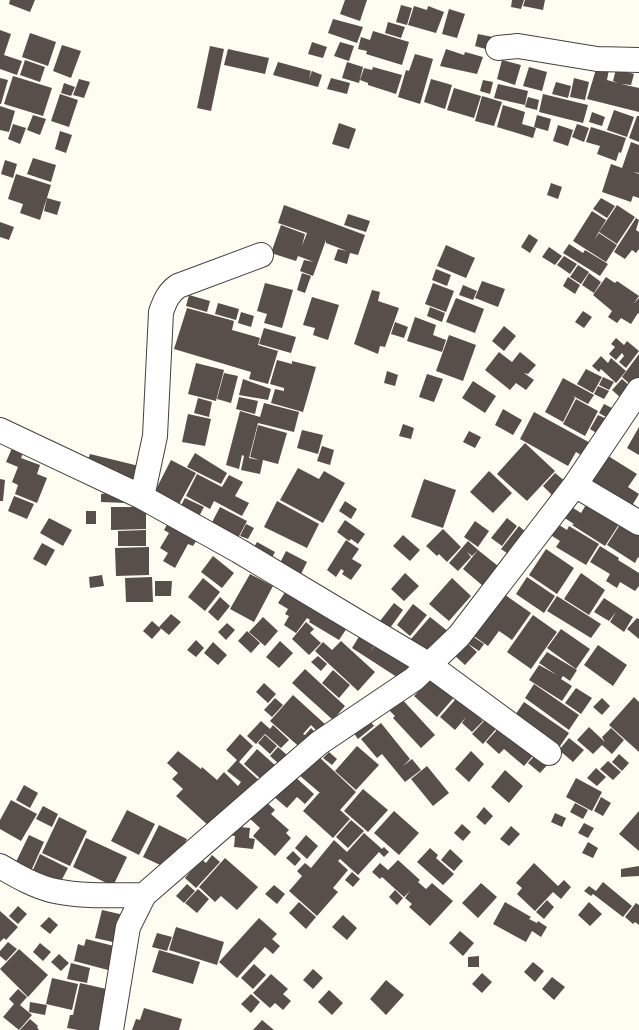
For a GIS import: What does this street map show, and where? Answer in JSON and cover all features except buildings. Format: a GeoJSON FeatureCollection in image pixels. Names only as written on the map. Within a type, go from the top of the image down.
{"type":"FeatureCollection","features":[{"type":"Feature","properties":{"kind":"street"},"geometry":{"type":"LineString","coordinates":[[498,48],[518,46],[597,58],[639,60]]}},
{"type":"Feature","properties":{"kind":"street"},"geometry":{"type":"LineString","coordinates":[[142,497],[155,436],[161,312],[169,293],[178,286],[261,255]]}},
{"type":"Feature","properties":{"kind":"street"},"geometry":{"type":"LineString","coordinates":[[111,1030],[128,927],[144,895],[319,743],[414,679],[465,628],[575,485],[639,390]]}},
{"type":"Feature","properties":{"kind":"street"},"geometry":{"type":"LineString","coordinates":[[0,430],[142,497],[238,551],[428,664],[549,753]]}},
{"type":"Feature","properties":{"kind":"street"},"geometry":{"type":"LineString","coordinates":[[575,485],[639,523]]}},
{"type":"Feature","properties":{"kind":"street"},"geometry":{"type":"LineString","coordinates":[[0,866],[36,885],[55,891],[94,895],[144,895]]}}]}
